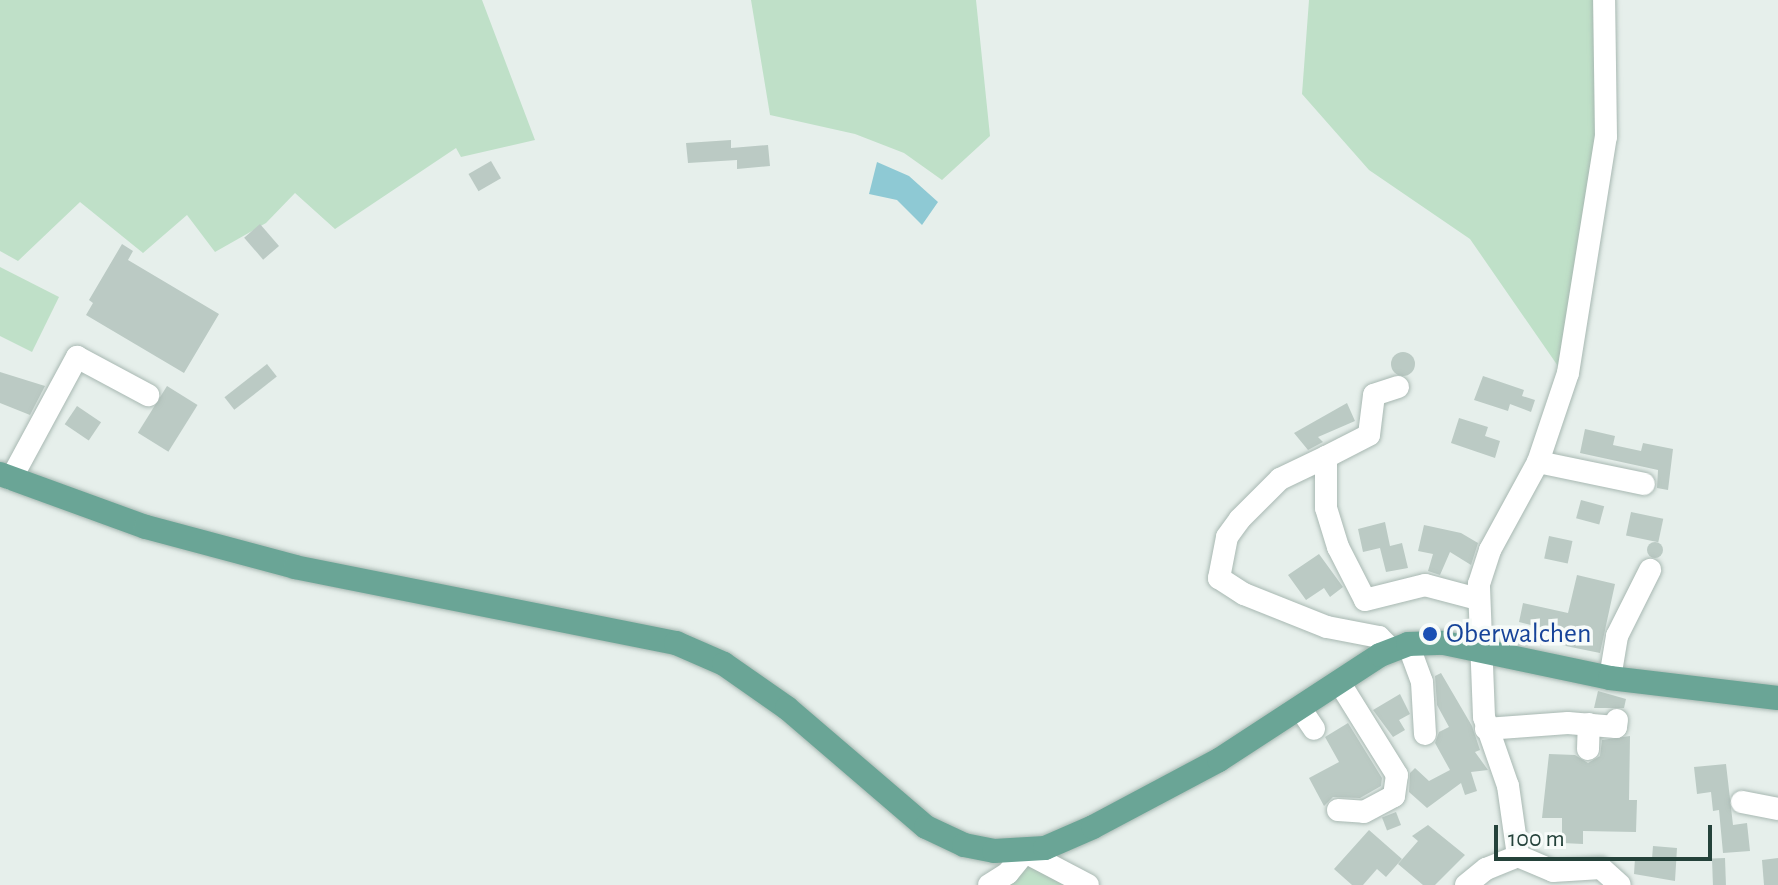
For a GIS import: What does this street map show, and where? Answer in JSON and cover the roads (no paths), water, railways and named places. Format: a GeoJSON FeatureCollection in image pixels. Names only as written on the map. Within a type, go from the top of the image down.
{"type":"FeatureCollection","features":[{"type":"Feature","properties":{"kind":"main road"},"geometry":{"type":"LineString","coordinates":[[6,477],[146,527],[295,567],[676,643],[724,664],[787,708],[926,827],[964,845],[1025,852],[1093,827],[1219,760],[1400,646],[1480,649],[1610,678],[1778,698]]}},
{"type":"Feature","properties":{"kind":"street"},"geometry":{"type":"LineString","coordinates":[[1518,856],[1508,786],[1486,729],[1478,599],[1490,550],[1538,462],[1568,373],[1606,137],[1604,0]]}},
{"type":"Feature","properties":{"kind":"street"},"geometry":{"type":"LineString","coordinates":[[6,477],[77,357],[148,395]]}},
{"type":"Feature","properties":{"kind":"street"},"geometry":{"type":"LineString","coordinates":[[1398,387],[1374,395],[1369,435],[1280,479],[1240,519],[1227,537],[1219,578],[1244,594],[1327,627],[1379,637],[1400,646],[1422,682],[1425,734]]}},
{"type":"Feature","properties":{"kind":"street"},"geometry":{"type":"LineString","coordinates":[[1326,457],[1326,508],[1365,600],[1425,585],[1478,599]]}},
{"type":"Feature","properties":{"kind":"street"},"geometry":{"type":"LineString","coordinates":[[1538,462],[1644,484]]}},
{"type":"Feature","properties":{"kind":"street"},"geometry":{"type":"LineString","coordinates":[[1610,678],[1617,636],[1650,570]]}},
{"type":"Feature","properties":{"kind":"street"},"geometry":{"type":"LineString","coordinates":[[1338,810],[1364,812],[1394,796],[1397,775],[1339,682]]}},
{"type":"Feature","properties":{"kind":"street"},"geometry":{"type":"LineString","coordinates":[[1300,708],[1314,729]]}},
{"type":"Feature","properties":{"kind":"street"},"geometry":{"type":"LineString","coordinates":[[1486,729],[1589,724],[1616,727],[1617,720]]}},
{"type":"Feature","properties":{"kind":"street"},"geometry":{"type":"LineString","coordinates":[[1588,749],[1589,724]]}},
{"type":"Feature","properties":{"kind":"street"},"geometry":{"type":"LineString","coordinates":[[1742,802],[1778,809]]}},
{"type":"Feature","properties":{"kind":"street"},"geometry":{"type":"LineString","coordinates":[[989,885],[1008,873],[1025,852],[1088,885]]}},
{"type":"Feature","properties":{"kind":"street"},"geometry":{"type":"LineString","coordinates":[[1466,885],[1486,869],[1518,856],[1553,871],[1601,868],[1620,885]]}},
{"type":"Feature","properties":{"kind":"water"},"geometry":{"type":"Polygon","coordinates":[[[877,162],[909,176],[938,202],[922,225],[897,200],[869,194],[877,162]]]}},
{"type":"Feature","properties":{"kind":"place","name":"Oberwalchen"},"geometry":{"type":"Point","coordinates":[1430,634]}}]}
